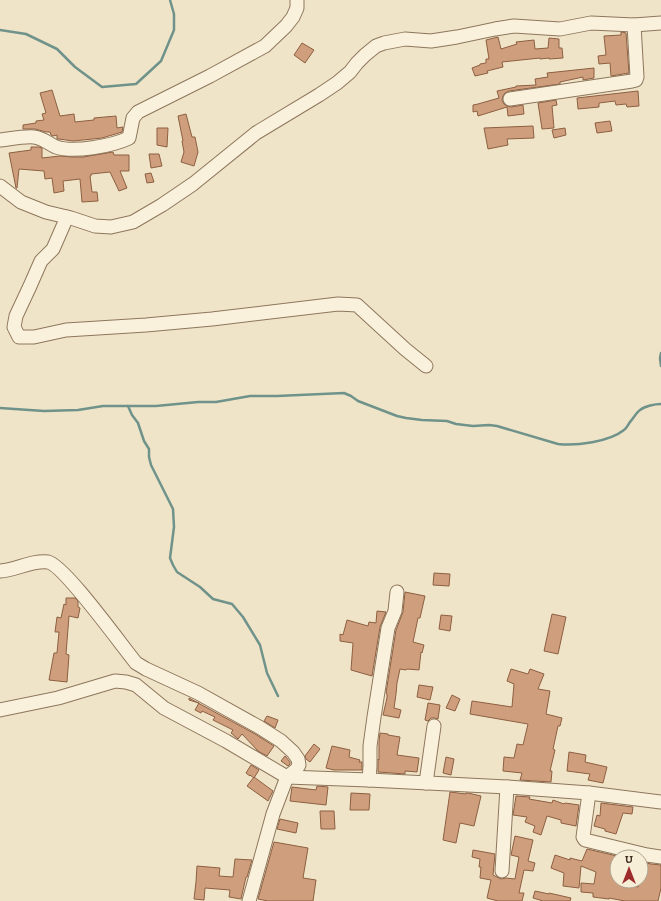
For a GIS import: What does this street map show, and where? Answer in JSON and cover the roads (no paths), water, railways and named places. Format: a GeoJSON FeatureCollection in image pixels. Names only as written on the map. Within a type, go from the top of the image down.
{"type":"FeatureCollection","features":[{"type":"Feature","properties":{"kind":"street"},"geometry":{"type":"LineString","coordinates":[[0,140],[34,137],[43,139],[65,149],[104,146],[121,142],[129,138],[133,118],[138,112],[210,76],[265,46],[286,26],[293,17],[297,8],[297,0]]}},
{"type":"Feature","properties":{"kind":"street"},"geometry":{"type":"LineString","coordinates":[[0,186],[21,202],[46,212],[95,226],[111,227],[133,222],[162,205],[192,184],[256,133],[337,83],[376,46],[405,39],[431,41],[514,26],[560,29],[591,23],[634,25],[661,23]]}},
{"type":"Feature","properties":{"kind":"street"},"geometry":{"type":"LineString","coordinates":[[510,99],[636,80],[638,77],[634,25]]}},
{"type":"Feature","properties":{"kind":"street"},"geometry":{"type":"LineString","coordinates":[[67,217],[52,249],[41,261],[16,316],[14,327],[19,337],[34,337],[66,330],[212,319],[338,304],[357,305],[399,344],[426,366]]}},
{"type":"Feature","properties":{"kind":"street"},"geometry":{"type":"LineString","coordinates":[[0,571],[31,564],[49,562],[56,566],[77,588],[136,663],[198,693],[258,727],[280,741],[298,758],[299,765],[296,770],[287,777],[273,814],[249,901]]}},
{"type":"Feature","properties":{"kind":"street"},"geometry":{"type":"LineString","coordinates":[[369,780],[370,746],[374,717],[388,628],[395,611],[397,592]]}},
{"type":"Feature","properties":{"kind":"street"},"geometry":{"type":"LineString","coordinates":[[0,710],[58,698],[115,681],[126,682],[136,685],[164,708],[226,741],[287,777],[507,787],[589,793],[661,802]]}},
{"type":"Feature","properties":{"kind":"street"},"geometry":{"type":"LineString","coordinates":[[426,783],[434,726]]}},
{"type":"Feature","properties":{"kind":"street"},"geometry":{"type":"LineString","coordinates":[[502,871],[507,787]]}},
{"type":"Feature","properties":{"kind":"street"},"geometry":{"type":"LineString","coordinates":[[589,793],[583,837],[585,840],[661,857]]}},
{"type":"Feature","properties":{"kind":"waterway"},"geometry":{"type":"LineString","coordinates":[[0,30],[26,34],[57,49],[75,67],[102,87],[136,84],[161,61],[174,30],[174,14],[170,0]]}},
{"type":"Feature","properties":{"kind":"waterway"},"geometry":{"type":"LineString","coordinates":[[661,353],[661,366]]}},
{"type":"Feature","properties":{"kind":"waterway"},"geometry":{"type":"LineString","coordinates":[[0,408],[44,411],[78,410],[103,406],[156,406],[216,402],[250,396],[344,393],[358,401],[406,418],[447,421],[456,424],[473,426],[497,426],[558,444],[583,444],[610,438],[618,434],[625,429],[637,413],[642,409],[656,404],[661,404]]}},
{"type":"Feature","properties":{"kind":"waterway"},"geometry":{"type":"LineString","coordinates":[[128,406],[138,423],[144,441],[149,449],[151,465],[173,509],[174,527],[170,558],[173,565],[177,572],[200,587],[213,599],[232,604],[243,617],[260,645],[267,673],[278,696]]}}]}
